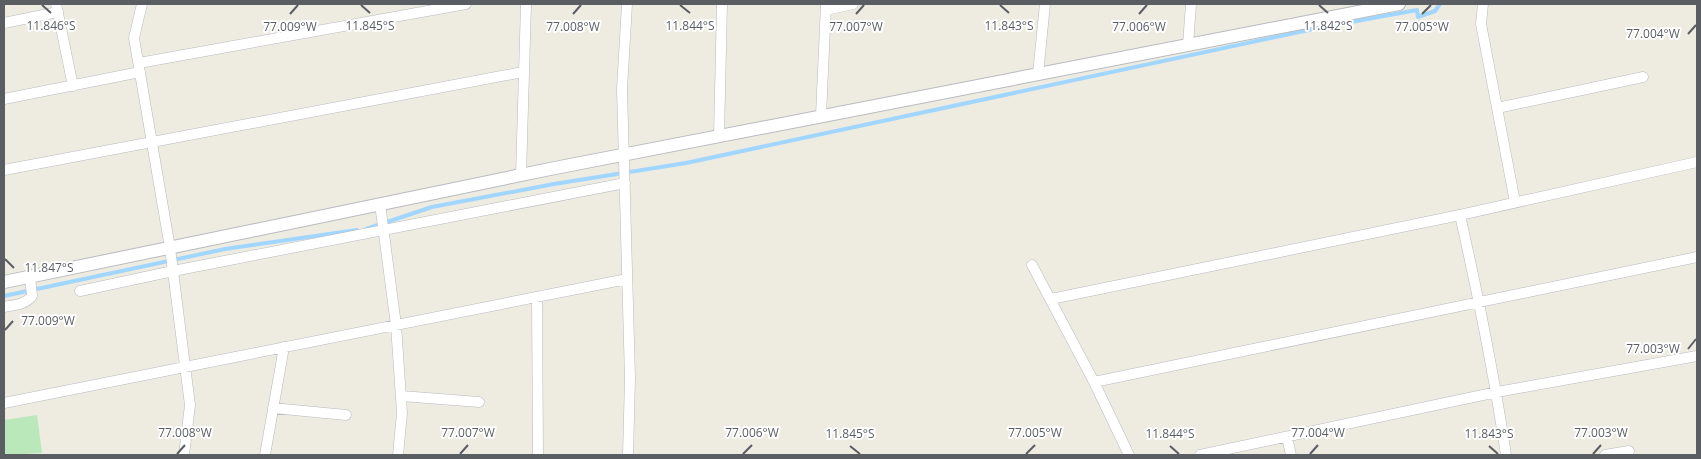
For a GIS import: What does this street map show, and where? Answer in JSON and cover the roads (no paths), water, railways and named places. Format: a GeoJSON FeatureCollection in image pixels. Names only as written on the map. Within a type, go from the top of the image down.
{"type":"FeatureCollection","features":[{"type":"Feature","properties":{"kind":"street"},"geometry":{"type":"LineString","coordinates":[[142,4],[134,38],[170,248],[190,405],[184,455]]}},
{"type":"Feature","properties":{"kind":"street"},"geometry":{"type":"LineString","coordinates":[[4,99],[73,86],[139,68],[466,4]]}},
{"type":"Feature","properties":{"kind":"street"},"geometry":{"type":"LineString","coordinates":[[521,175],[526,4]]}},
{"type":"Feature","properties":{"kind":"street"},"geometry":{"type":"LineString","coordinates":[[627,4],[622,89],[630,378],[628,455]]}},
{"type":"Feature","properties":{"kind":"street"},"geometry":{"type":"LineString","coordinates":[[720,136],[722,4]]}},
{"type":"Feature","properties":{"kind":"street"},"geometry":{"type":"LineString","coordinates":[[821,116],[826,7],[853,4]]}},
{"type":"Feature","properties":{"kind":"street"},"geometry":{"type":"LineString","coordinates":[[1038,74],[1045,4]]}},
{"type":"Feature","properties":{"kind":"street"},"geometry":{"type":"LineString","coordinates":[[1188,45],[1191,4]]}},
{"type":"Feature","properties":{"kind":"street"},"geometry":{"type":"LineString","coordinates":[[4,282],[521,175],[1400,4]]}},
{"type":"Feature","properties":{"kind":"street"},"geometry":{"type":"LineString","coordinates":[[1483,4],[1481,24],[1515,202]]}},
{"type":"Feature","properties":{"kind":"street"},"geometry":{"type":"LineString","coordinates":[[4,23],[57,8],[73,86]]}},
{"type":"Feature","properties":{"kind":"street"},"geometry":{"type":"LineString","coordinates":[[4,170],[523,72]]}},
{"type":"Feature","properties":{"kind":"street"},"geometry":{"type":"LineString","coordinates":[[1497,108],[1643,77]]}},
{"type":"Feature","properties":{"kind":"street"},"geometry":{"type":"LineString","coordinates":[[1051,299],[1460,215],[1697,162]]}},
{"type":"Feature","properties":{"kind":"street"},"geometry":{"type":"LineString","coordinates":[[80,291],[173,271],[625,183]]}},
{"type":"Feature","properties":{"kind":"street"},"geometry":{"type":"LineString","coordinates":[[380,204],[396,325],[402,413],[398,455]]}},
{"type":"Feature","properties":{"kind":"street"},"geometry":{"type":"LineString","coordinates":[[1460,215],[1480,302],[1497,392],[1506,455]]}},
{"type":"Feature","properties":{"kind":"street"},"geometry":{"type":"LineString","coordinates":[[1094,382],[1697,257]]}},
{"type":"Feature","properties":{"kind":"street"},"geometry":{"type":"LineString","coordinates":[[1032,265],[1094,382],[1129,455]]}},
{"type":"Feature","properties":{"kind":"street"},"geometry":{"type":"LineString","coordinates":[[4,307],[25,303],[29,300],[32,296],[30,277]]}},
{"type":"Feature","properties":{"kind":"street"},"geometry":{"type":"LineString","coordinates":[[4,403],[627,279]]}},
{"type":"Feature","properties":{"kind":"street"},"geometry":{"type":"LineString","coordinates":[[537,297],[538,455]]}},
{"type":"Feature","properties":{"kind":"street"},"geometry":{"type":"LineString","coordinates":[[265,455],[284,347]]}},
{"type":"Feature","properties":{"kind":"street"},"geometry":{"type":"LineString","coordinates":[[1200,455],[1497,392],[1697,356]]}},
{"type":"Feature","properties":{"kind":"street"},"geometry":{"type":"LineString","coordinates":[[401,396],[479,402]]}},
{"type":"Feature","properties":{"kind":"street"},"geometry":{"type":"LineString","coordinates":[[274,408],[346,415]]}},
{"type":"Feature","properties":{"kind":"street"},"geometry":{"type":"LineString","coordinates":[[1287,436],[1291,455]]}},
{"type":"Feature","properties":{"kind":"street"},"geometry":{"type":"LineString","coordinates":[[1605,455],[1629,451]]}},
{"type":"Feature","properties":{"kind":"waterway"},"geometry":{"type":"LineString","coordinates":[[366,229],[432,207],[554,184],[686,163],[1318,28],[1417,10],[1418,17],[1435,11],[1440,4]]}},
{"type":"Feature","properties":{"kind":"waterway"},"geometry":{"type":"LineString","coordinates":[[4,296],[225,249],[357,230]]}}]}
